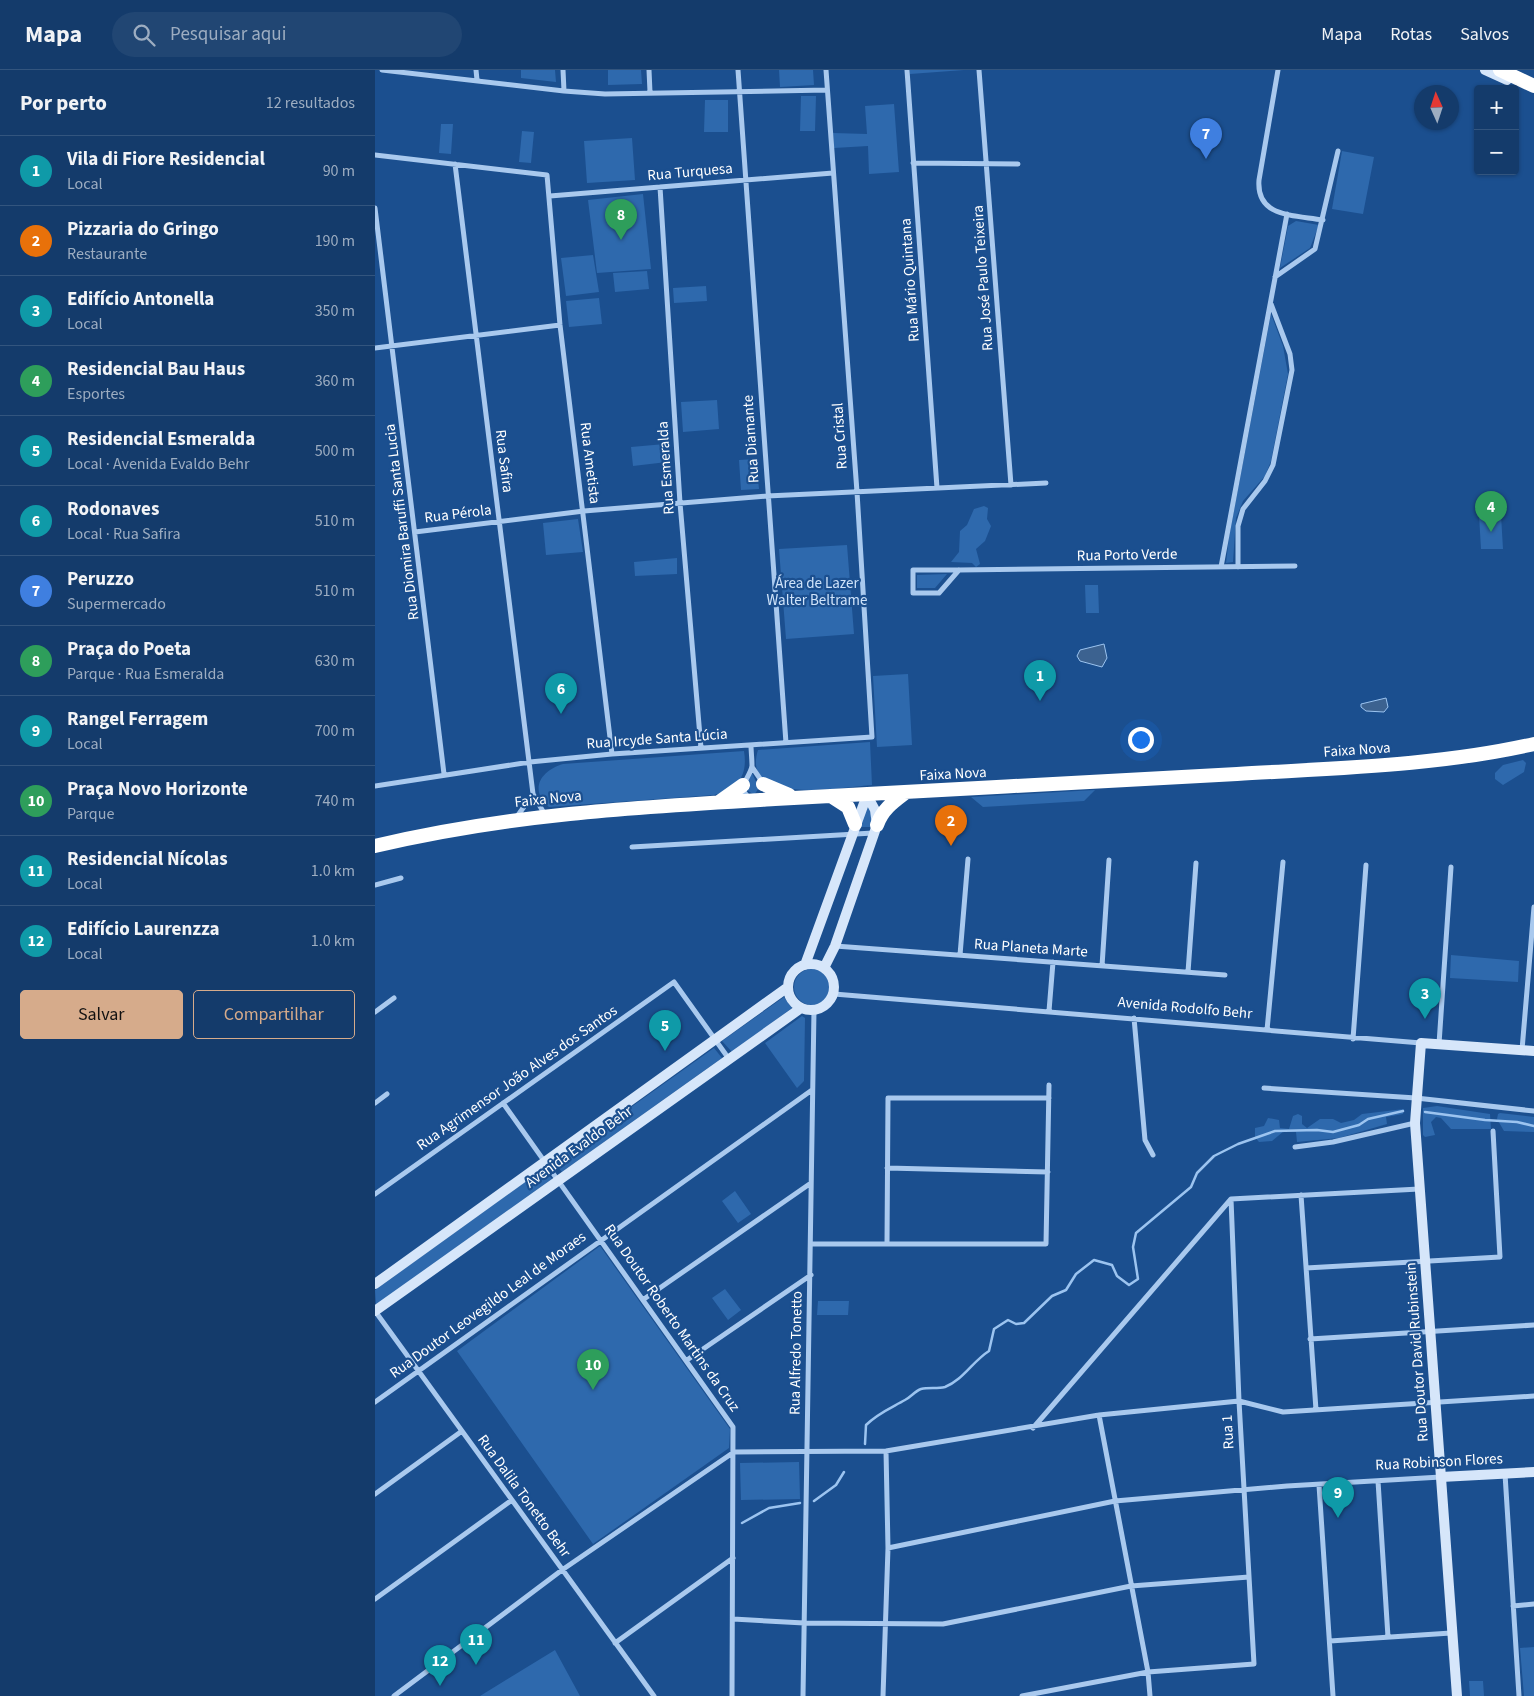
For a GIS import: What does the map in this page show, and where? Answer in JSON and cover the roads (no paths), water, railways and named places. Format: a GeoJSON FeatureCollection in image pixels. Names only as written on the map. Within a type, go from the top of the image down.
{"type":"FeatureCollection","features":[{"type":"Feature","properties":{"kind":"highway"},"geometry":{"type":"LineString","coordinates":[[1500,70],[1534,86]]}},
{"type":"Feature","properties":{"kind":"highway","name":"Faixa Nova"},"geometry":{"type":"LineString","coordinates":[[375,846],[457,827],[545,816],[719,802],[1417,762],[1534,744]]}},
{"type":"Feature","properties":{"kind":"highway"},"geometry":{"type":"LineString","coordinates":[[763,784],[800,798]]}},
{"type":"Feature","properties":{"kind":"highway"},"geometry":{"type":"LineString","coordinates":[[719,802],[743,785]]}},
{"type":"Feature","properties":{"kind":"highway"},"geometry":{"type":"LineString","coordinates":[[875,829],[880,816],[892,802],[906,792]]}},
{"type":"Feature","properties":{"kind":"highway"},"geometry":{"type":"LineString","coordinates":[[831,796],[847,806],[853,829]]}},
{"type":"Feature","properties":{"kind":"street"},"geometry":{"type":"LineString","coordinates":[[382,70],[564,92],[605,94],[739,90],[827,90]]}},
{"type":"Feature","properties":{"kind":"street"},"geometry":{"type":"LineString","coordinates":[[476,70],[477,80]]}},
{"type":"Feature","properties":{"kind":"street"},"geometry":{"type":"LineString","coordinates":[[563,70],[564,92]]}},
{"type":"Feature","properties":{"kind":"street"},"geometry":{"type":"LineString","coordinates":[[649,70],[650,92]]}},
{"type":"Feature","properties":{"kind":"street","name":"Rua Diamante"},"geometry":{"type":"LineString","coordinates":[[738,70],[785,743]]}},
{"type":"Feature","properties":{"kind":"street","name":"Rua Cristal"},"geometry":{"type":"LineString","coordinates":[[826,70],[857,492],[872,737]]}},
{"type":"Feature","properties":{"kind":"street","name":"Rua Mário Quintana"},"geometry":{"type":"LineString","coordinates":[[907,70],[937,488]]}},
{"type":"Feature","properties":{"kind":"street","name":"Rua José Paulo Teixeira"},"geometry":{"type":"LineString","coordinates":[[979,70],[1011,485]]}},
{"type":"Feature","properties":{"kind":"street"},"geometry":{"type":"LineString","coordinates":[[1278,70],[1258,189],[1259,197],[1265,205],[1287,214],[1323,220]]}},
{"type":"Feature","properties":{"kind":"street"},"geometry":{"type":"LineString","coordinates":[[1485,70],[1534,93]]}},
{"type":"Feature","properties":{"kind":"street"},"geometry":{"type":"LineString","coordinates":[[1275,277],[1315,249],[1338,151]]}},
{"type":"Feature","properties":{"kind":"street"},"geometry":{"type":"LineString","coordinates":[[375,154],[455,164]]}},
{"type":"Feature","properties":{"kind":"street"},"geometry":{"type":"LineString","coordinates":[[913,163],[1018,164]]}},
{"type":"Feature","properties":{"kind":"street","name":"Rua Ametista"},"geometry":{"type":"LineString","coordinates":[[455,164],[547,175],[560,325],[612,754]]}},
{"type":"Feature","properties":{"kind":"street","name":"Rua Safira"},"geometry":{"type":"LineString","coordinates":[[455,164],[533,794]]}},
{"type":"Feature","properties":{"kind":"street","name":"Rua Turquesa"},"geometry":{"type":"LineString","coordinates":[[550,196],[833,173]]}},
{"type":"Feature","properties":{"kind":"street","name":"Rua Esmeralda"},"geometry":{"type":"LineString","coordinates":[[659,187],[680,503],[701,748]]}},
{"type":"Feature","properties":{"kind":"street","name":"Rua Diomira Baruffi Santa Lucia"},"geometry":{"type":"LineString","coordinates":[[375,208],[444,774]]}},
{"type":"Feature","properties":{"kind":"street"},"geometry":{"type":"LineString","coordinates":[[1221,567],[1287,214]]}},
{"type":"Feature","properties":{"kind":"street"},"geometry":{"type":"LineString","coordinates":[[1238,567],[1238,526],[1243,509],[1265,481],[1273,465],[1292,370],[1290,354],[1270,302]]}},
{"type":"Feature","properties":{"kind":"street"},"geometry":{"type":"LineString","coordinates":[[375,348],[560,325]]}},
{"type":"Feature","properties":{"kind":"street","name":"Rua Pérola"},"geometry":{"type":"LineString","coordinates":[[415,532],[584,511],[767,496],[1046,483]]}},
{"type":"Feature","properties":{"kind":"street","name":"Rua Porto Verde"},"geometry":{"type":"LineString","coordinates":[[959,570],[939,593],[913,593],[913,570],[1295,566]]}},
{"type":"Feature","properties":{"kind":"street","name":"Rua Ircyde Santa Lúcia"},"geometry":{"type":"LineString","coordinates":[[375,786],[530,762],[612,754],[872,737]]}},
{"type":"Feature","properties":{"kind":"street"},"geometry":{"type":"LineString","coordinates":[[751,745],[752,767],[743,785],[744,793],[754,800],[760,796],[763,784],[752,767]]}},
{"type":"Feature","properties":{"kind":"street"},"geometry":{"type":"LineString","coordinates":[[515,819],[533,794],[545,816]]}},
{"type":"Feature","properties":{"kind":"street"},"geometry":{"type":"LineString","coordinates":[[805,965],[867,794]]}},
{"type":"Feature","properties":{"kind":"street"},"geometry":{"type":"LineString","coordinates":[[824,968],[835,946],[875,829],[875,810],[867,794]]}},
{"type":"Feature","properties":{"kind":"street"},"geometry":{"type":"LineString","coordinates":[[632,848],[853,829],[875,829]]}},
{"type":"Feature","properties":{"kind":"street"},"geometry":{"type":"LineString","coordinates":[[960,955],[968,859]]}},
{"type":"Feature","properties":{"kind":"street"},"geometry":{"type":"LineString","coordinates":[[1102,966],[1109,860]]}},
{"type":"Feature","properties":{"kind":"street"},"geometry":{"type":"LineString","coordinates":[[1267,1030],[1283,862]]}},
{"type":"Feature","properties":{"kind":"street"},"geometry":{"type":"LineString","coordinates":[[1188,972],[1196,863]]}},
{"type":"Feature","properties":{"kind":"street"},"geometry":{"type":"LineString","coordinates":[[1353,1039],[1366,865]]}},
{"type":"Feature","properties":{"kind":"street"},"geometry":{"type":"LineString","coordinates":[[1439,1045],[1451,867]]}},
{"type":"Feature","properties":{"kind":"street"},"geometry":{"type":"LineString","coordinates":[[375,885],[401,878]]}},
{"type":"Feature","properties":{"kind":"street"},"geometry":{"type":"LineString","coordinates":[[1522,1050],[1534,906]]}},
{"type":"Feature","properties":{"kind":"street","name":"Rua Planeta Marte"},"geometry":{"type":"LineString","coordinates":[[835,946],[1225,975]]}},
{"type":"Feature","properties":{"kind":"street"},"geometry":{"type":"LineString","coordinates":[[1049,1011],[1053,962]]}},
{"type":"Feature","properties":{"kind":"street"},"geometry":{"type":"LineString","coordinates":[[815,964],[824,968],[831,975],[835,984],[834,994],[823,1008],[814,1010],[801,1008],[790,995],[788,987],[790,977],[796,969],[805,965],[815,964]]}},
{"type":"Feature","properties":{"kind":"street","name":"Rua Agrimensor João Alves dos Santos"},"geometry":{"type":"LineString","coordinates":[[375,1194],[674,982],[715,1040]]}},
{"type":"Feature","properties":{"kind":"street","name":"Avenida Evaldo Behr"},"geometry":{"type":"LineString","coordinates":[[375,1284],[788,987]]}},
{"type":"Feature","properties":{"kind":"street","name":"Avenida Rodolfo Behr"},"geometry":{"type":"LineString","coordinates":[[834,994],[1134,1018],[1353,1039],[1534,1051]]}},
{"type":"Feature","properties":{"kind":"street"},"geometry":{"type":"LineString","coordinates":[[375,1012],[395,998]]}},
{"type":"Feature","properties":{"kind":"street","name":"Avenida Evaldo Behr"},"geometry":{"type":"LineString","coordinates":[[375,1311],[801,1008]]}},
{"type":"Feature","properties":{"kind":"street","name":"Rua Alfredo Tonetto"},"geometry":{"type":"LineString","coordinates":[[803,1696],[814,1010]]}},
{"type":"Feature","properties":{"kind":"street"},"geometry":{"type":"LineString","coordinates":[[1134,1018],[1145,1140],[1153,1155]]}},
{"type":"Feature","properties":{"kind":"street"},"geometry":{"type":"LineString","coordinates":[[715,1040],[729,1058]]}},
{"type":"Feature","properties":{"kind":"street","name":"Rua Doutor David Rubinstein"},"geometry":{"type":"LineString","coordinates":[[1421,1044],[1415,1123],[1457,1696]]}},
{"type":"Feature","properties":{"kind":"street"},"geometry":{"type":"LineString","coordinates":[[811,1244],[1047,1244],[1049,1085]]}},
{"type":"Feature","properties":{"kind":"street"},"geometry":{"type":"LineString","coordinates":[[1264,1088],[1416,1098],[1534,1111]]}},
{"type":"Feature","properties":{"kind":"street","name":"Rua Doutor Leovegildo Leal de Moraes"},"geometry":{"type":"LineString","coordinates":[[375,1402],[812,1090]]}},
{"type":"Feature","properties":{"kind":"street"},"geometry":{"type":"LineString","coordinates":[[375,1102],[387,1094]]}},
{"type":"Feature","properties":{"kind":"street"},"geometry":{"type":"LineString","coordinates":[[887,1243],[888,1098],[1049,1098]]}},
{"type":"Feature","properties":{"kind":"street","name":"Rua Doutor Roberto Martins da Cruz"},"geometry":{"type":"LineString","coordinates":[[503,1103],[733,1427],[731,1696]]}},
{"type":"Feature","properties":{"kind":"street"},"geometry":{"type":"LineString","coordinates":[[1295,1147],[1333,1142],[1415,1123]]}},
{"type":"Feature","properties":{"kind":"street"},"geometry":{"type":"LineString","coordinates":[[1306,1268],[1500,1257],[1493,1131]]}},
{"type":"Feature","properties":{"kind":"street"},"geometry":{"type":"LineString","coordinates":[[887,1168],[1047,1172]]}},
{"type":"Feature","properties":{"kind":"street"},"geometry":{"type":"LineString","coordinates":[[644,1300],[811,1183]]}},
{"type":"Feature","properties":{"kind":"street"},"geometry":{"type":"LineString","coordinates":[[1033,1428],[1231,1199],[1420,1189]]}},
{"type":"Feature","properties":{"kind":"street"},"geometry":{"type":"LineString","coordinates":[[1301,1195],[1316,1410]]}},
{"type":"Feature","properties":{"kind":"street","name":"Rua 1"},"geometry":{"type":"LineString","coordinates":[[1148,1672],[1255,1664],[1239,1401],[1231,1199]]}},
{"type":"Feature","properties":{"kind":"street"},"geometry":{"type":"LineString","coordinates":[[687,1360],[811,1275]]}},
{"type":"Feature","properties":{"kind":"street","name":"Rua Dalila Tonetto Behr"},"geometry":{"type":"LineString","coordinates":[[375,1311],[654,1696]]}},
{"type":"Feature","properties":{"kind":"street"},"geometry":{"type":"LineString","coordinates":[[1310,1339],[1534,1325]]}},
{"type":"Feature","properties":{"kind":"street"},"geometry":{"type":"LineString","coordinates":[[394,1696],[562,1570],[734,1452],[807,1450],[886,1451],[1033,1428],[1099,1415],[1239,1401],[1283,1412],[1534,1396]]}},
{"type":"Feature","properties":{"kind":"street"},"geometry":{"type":"LineString","coordinates":[[1099,1415],[1148,1672],[1150,1696]]}},
{"type":"Feature","properties":{"kind":"street"},"geometry":{"type":"LineString","coordinates":[[375,1494],[462,1431]]}},
{"type":"Feature","properties":{"kind":"street"},"geometry":{"type":"LineString","coordinates":[[883,1696],[888,1548],[886,1451]]}},
{"type":"Feature","properties":{"kind":"street","name":"Rua Robinson Flores"},"geometry":{"type":"LineString","coordinates":[[888,1548],[1115,1501],[1287,1486],[1534,1472]]}},
{"type":"Feature","properties":{"kind":"street"},"geometry":{"type":"LineString","coordinates":[[1505,1474],[1519,1696]]}},
{"type":"Feature","properties":{"kind":"street"},"geometry":{"type":"LineString","coordinates":[[1378,1481],[1388,1637]]}},
{"type":"Feature","properties":{"kind":"street"},"geometry":{"type":"LineString","coordinates":[[1319,1485],[1333,1696]]}},
{"type":"Feature","properties":{"kind":"street"},"geometry":{"type":"LineString","coordinates":[[375,1599],[512,1500]]}},
{"type":"Feature","properties":{"kind":"street"},"geometry":{"type":"LineString","coordinates":[[615,1643],[733,1558]]}},
{"type":"Feature","properties":{"kind":"street"},"geometry":{"type":"LineString","coordinates":[[733,1619],[804,1623],[943,1624],[1131,1586],[1249,1577]]}},
{"type":"Feature","properties":{"kind":"street"},"geometry":{"type":"LineString","coordinates":[[1513,1606],[1534,1604]]}},
{"type":"Feature","properties":{"kind":"street"},"geometry":{"type":"LineString","coordinates":[[1330,1641],[1451,1633]]}},
{"type":"Feature","properties":{"kind":"street"},"geometry":{"type":"LineString","coordinates":[[1022,1696],[1148,1672]]}},
{"type":"Feature","properties":{"kind":"waterway"},"geometry":{"type":"LineString","coordinates":[[865,1444],[866,1425],[919,1390],[945,1387],[957,1380],[989,1351],[994,1329],[1008,1320],[1016,1324],[1024,1323],[1052,1296],[1066,1290],[1076,1274],[1094,1260],[1112,1265],[1117,1276],[1129,1285],[1138,1279],[1133,1247],[1136,1233],[1191,1187],[1197,1173],[1214,1156],[1238,1144],[1275,1131],[1317,1130],[1333,1132],[1359,1125],[1368,1119],[1403,1111]]}},
{"type":"Feature","properties":{"kind":"waterway"},"geometry":{"type":"LineString","coordinates":[[1425,1112],[1517,1122],[1534,1126]]}},
{"type":"Feature","properties":{"kind":"waterway"},"geometry":{"type":"LineString","coordinates":[[814,1501],[836,1485],[844,1472]]}},
{"type":"Feature","properties":{"kind":"waterway"},"geometry":{"type":"LineString","coordinates":[[742,1523],[769,1508],[800,1503]]}},
{"type":"Feature","properties":{"kind":"place","name":"Peruzzo"},"geometry":{"type":"Point","coordinates":[1206,159]}},
{"type":"Feature","properties":{"kind":"place","name":"Praça do Poeta"},"geometry":{"type":"Point","coordinates":[621,240]}},
{"type":"Feature","properties":{"kind":"place","name":"Residencial Bau Haus"},"geometry":{"type":"Point","coordinates":[1491,532]}},
{"type":"Feature","properties":{"kind":"place","name":"Vila di Fiore Residencial"},"geometry":{"type":"Point","coordinates":[1040,701]}},
{"type":"Feature","properties":{"kind":"place","name":"Rodonaves"},"geometry":{"type":"Point","coordinates":[561,714]}},
{"type":"Feature","properties":{"kind":"place","name":"Pizzaria do Gringo"},"geometry":{"type":"Point","coordinates":[951,846]}},
{"type":"Feature","properties":{"kind":"place","name":"Edifício Antonella"},"geometry":{"type":"Point","coordinates":[1425,1019]}},
{"type":"Feature","properties":{"kind":"place","name":"Residencial Esmeralda"},"geometry":{"type":"Point","coordinates":[665,1051]}},
{"type":"Feature","properties":{"kind":"place","name":"Praça Novo Horizonte"},"geometry":{"type":"Point","coordinates":[593,1390]}},
{"type":"Feature","properties":{"kind":"place","name":"Rangel Ferragem"},"geometry":{"type":"Point","coordinates":[1338,1518]}},
{"type":"Feature","properties":{"kind":"place","name":"Residencial Nícolas"},"geometry":{"type":"Point","coordinates":[476,1665]}},
{"type":"Feature","properties":{"kind":"place","name":"Edifício Laurenzza"},"geometry":{"type":"Point","coordinates":[440,1686]}},
{"type":"Feature","properties":{"kind":"park label","name":"Área de Lazer Walter Beltrame"},"geometry":{"type":"Point","coordinates":[817,592]}}]}
